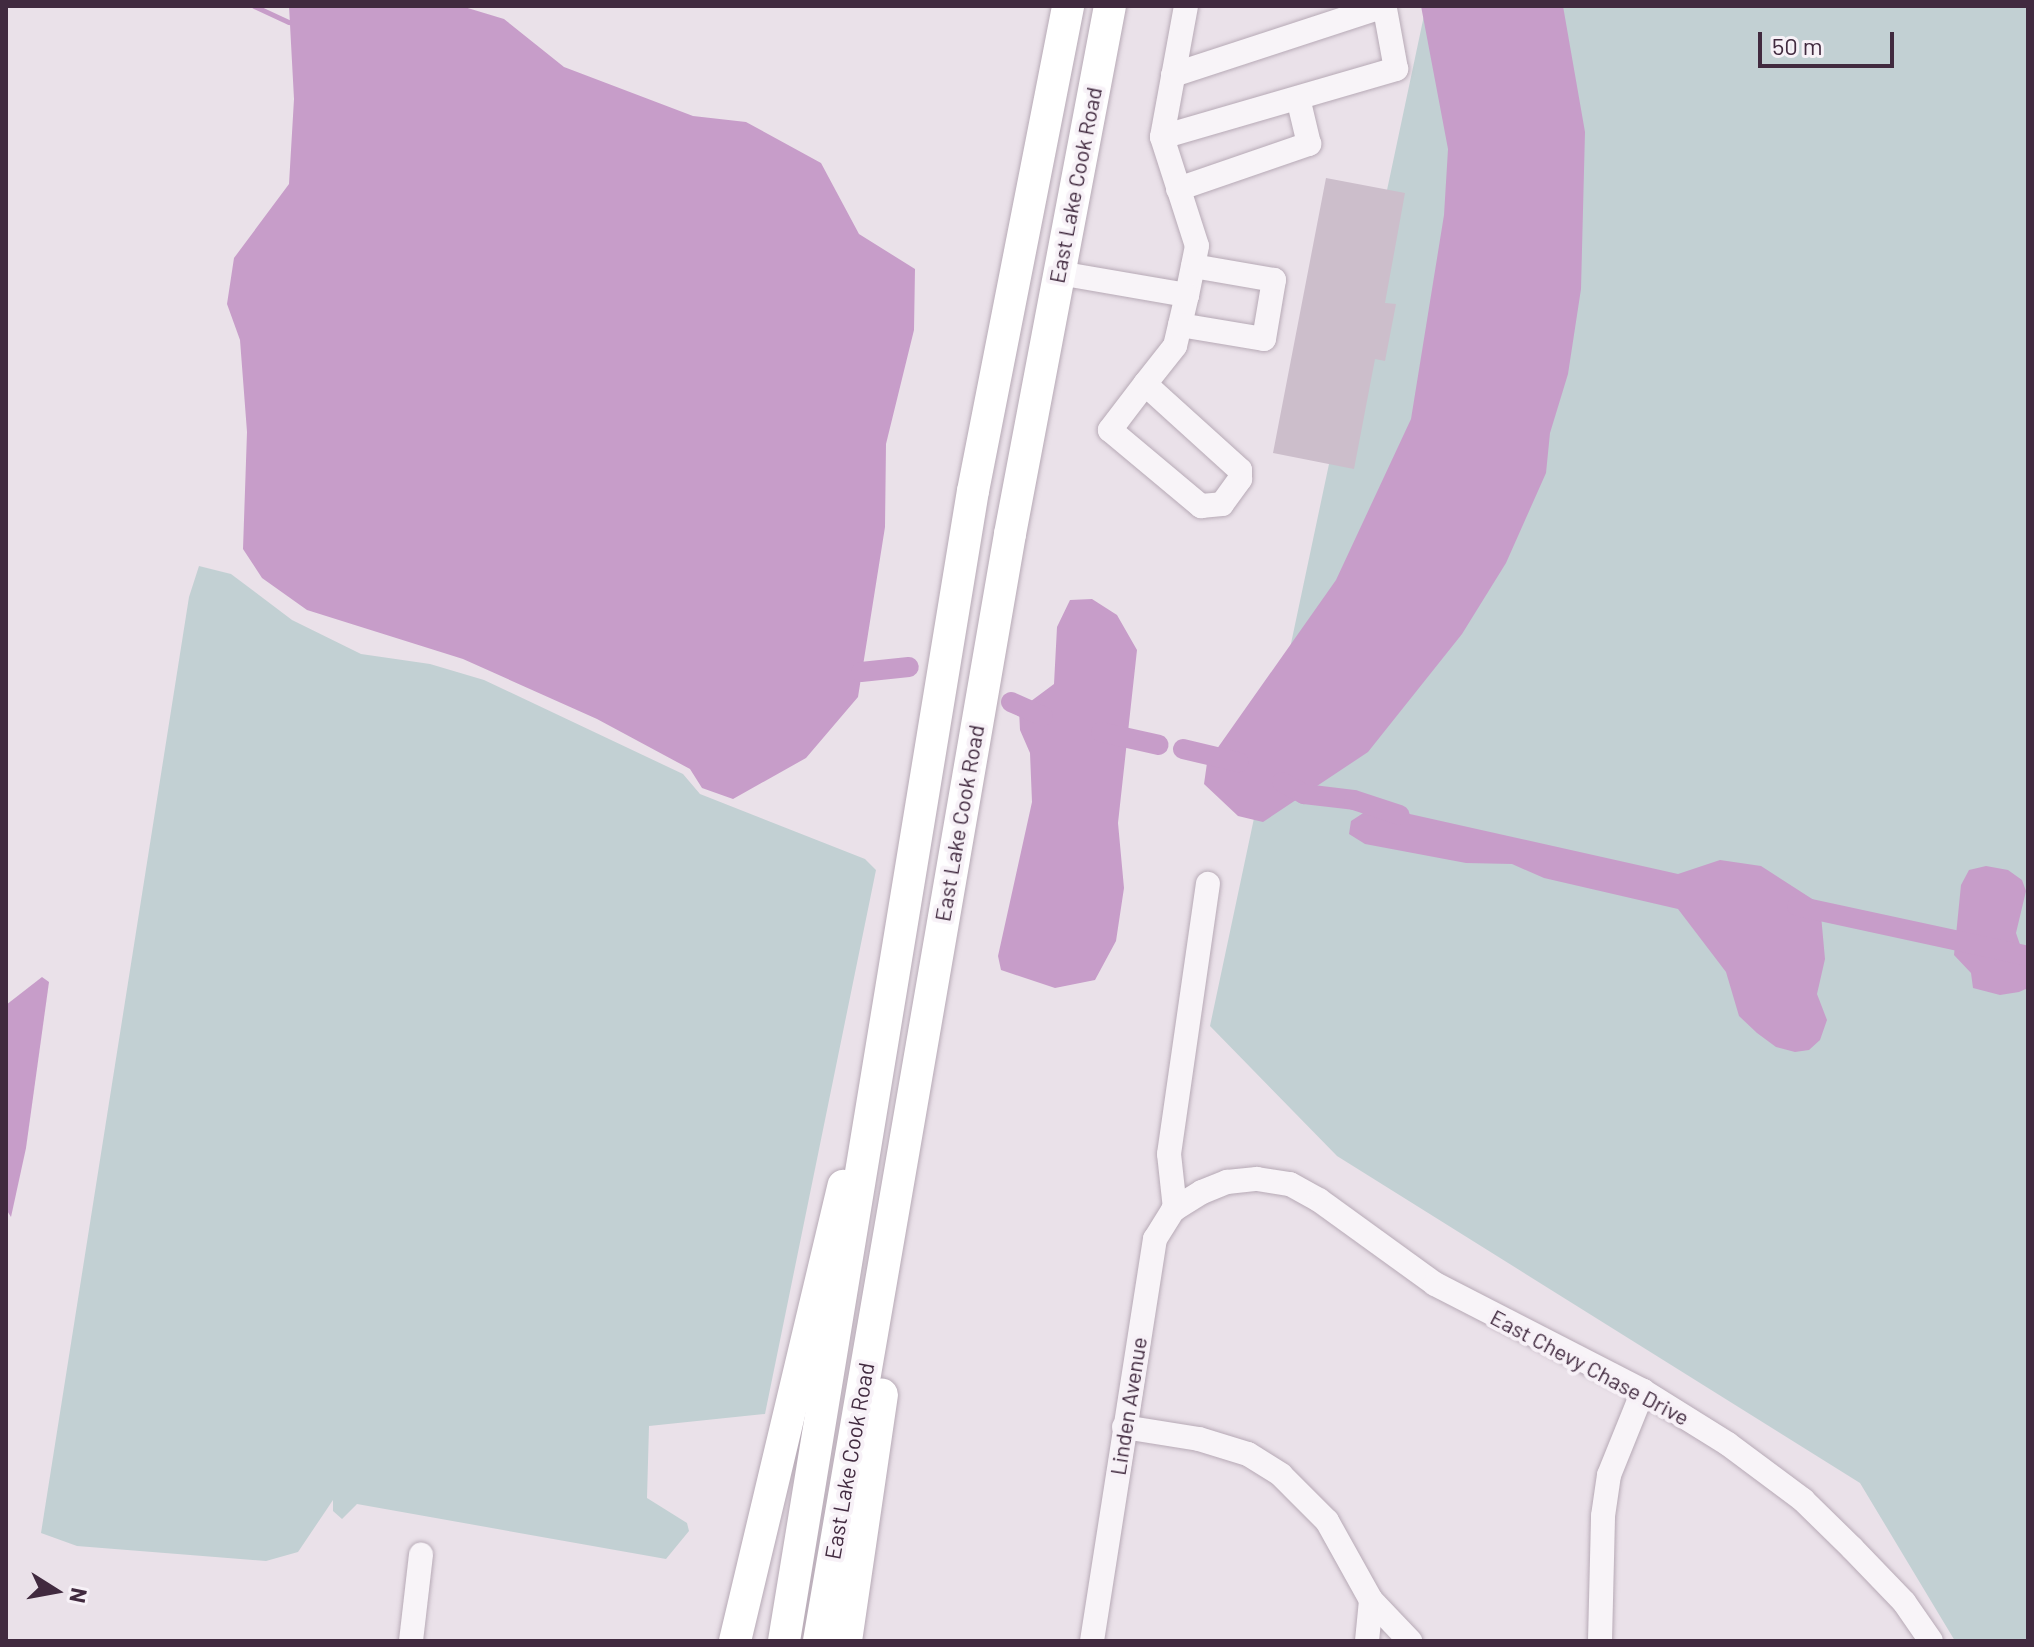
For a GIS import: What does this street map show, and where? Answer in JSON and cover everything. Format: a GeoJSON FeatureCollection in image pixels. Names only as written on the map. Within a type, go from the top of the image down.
{"type":"FeatureCollection","features":[{"type":"Feature","properties":{"kind":"main road","name":"East Lake Cook Road"},"geometry":{"type":"LineString","coordinates":[[784,1641],[973,491],[1068,6]]}},
{"type":"Feature","properties":{"kind":"main road","name":"East Lake Cook Road"},"geometry":{"type":"LineString","coordinates":[[819,1641],[895,1187],[1110,6]]}},
{"type":"Feature","properties":{"kind":"main road"},"geometry":{"type":"LineString","coordinates":[[1017,265],[1059,273]]}},
{"type":"Feature","properties":{"kind":"main road"},"geometry":{"type":"LineString","coordinates":[[735,1641],[829,1230],[874,1092]]}},
{"type":"Feature","properties":{"kind":"main road"},"geometry":{"type":"LineString","coordinates":[[846,1641],[895,1308],[895,1187]]}},
{"type":"Feature","properties":{"kind":"street"},"geometry":{"type":"LineString","coordinates":[[1145,384],[1240,470],[1240,479],[1222,504],[1201,506],[1110,430],[1145,384],[1175,346],[1197,246],[1162,137],[1186,6]]}},
{"type":"Feature","properties":{"kind":"street"},"geometry":{"type":"LineString","coordinates":[[1162,137],[1396,69],[1385,8],[1173,75]]}},
{"type":"Feature","properties":{"kind":"street"},"geometry":{"type":"LineString","coordinates":[[1178,189],[1309,144],[1298,98]]}},
{"type":"Feature","properties":{"kind":"street"},"geometry":{"type":"LineString","coordinates":[[1180,325],[1264,339],[1274,280],[1193,266]]}},
{"type":"Feature","properties":{"kind":"street"},"geometry":{"type":"LineString","coordinates":[[1059,273],[1187,295]]}},
{"type":"Feature","properties":{"kind":"street"},"geometry":{"type":"LineString","coordinates":[[1175,1209],[1169,1154],[1208,884]]}},
{"type":"Feature","properties":{"kind":"street","name":"East Chevy Chase Drive"},"geometry":{"type":"LineString","coordinates":[[1202,1192],[1227,1182],[1290,1184],[1435,1284],[1643,1391],[1803,1500],[1904,1602],[1931,1641]]}},
{"type":"Feature","properties":{"kind":"street","name":"Linden Avenue"},"geometry":{"type":"LineString","coordinates":[[1092,1641],[1155,1239],[1175,1209],[1202,1192]]}},
{"type":"Feature","properties":{"kind":"street"},"geometry":{"type":"LineString","coordinates":[[1600,1641],[1603,1516],[1609,1475],[1643,1391]]}},
{"type":"Feature","properties":{"kind":"street"},"geometry":{"type":"LineString","coordinates":[[1124,1427],[1199,1439],[1248,1454],[1281,1475],[1327,1521],[1371,1600],[1410,1641]]}},
{"type":"Feature","properties":{"kind":"street"},"geometry":{"type":"LineString","coordinates":[[411,1641],[421,1555]]}},
{"type":"Feature","properties":{"kind":"street"},"geometry":{"type":"LineString","coordinates":[[1367,1641],[1371,1600]]}},
{"type":"Feature","properties":{"kind":"shaded area"},"geometry":{"type":"Polygon","coordinates":[[[289,6],[461,6],[504,19],[564,67],[693,116],[746,122],[821,163],[859,234],[915,269],[914,330],[886,444],[885,527],[858,697],[806,758],[733,799],[702,788],[690,769],[597,719],[463,659],[307,610],[262,578],[243,549],[247,432],[240,340],[227,304],[234,258],[289,184],[294,99],[289,6]]]}},
{"type":"Feature","properties":{"kind":"shaded area"},"geometry":{"type":"Polygon","coordinates":[[[1421,6],[1563,6],[1585,132],[1581,289],[1568,374],[1550,433],[1546,473],[1506,563],[1462,634],[1368,752],[1263,822],[1238,816],[1204,784],[1207,763],[1336,580],[1411,419],[1444,215],[1448,149],[1421,6]]]}},
{"type":"Feature","properties":{"kind":"shaded area"},"geometry":{"type":"Polygon","coordinates":[[[1426,6],[2028,6],[2028,1641],[1955,1641],[1860,1483],[1337,1156],[1210,1026],[1426,6]]]}},
{"type":"Feature","properties":{"kind":"shaded area"},"geometry":{"type":"Polygon","coordinates":[[[199,566],[231,574],[292,620],[361,654],[430,664],[484,680],[683,774],[700,794],[865,859],[876,870],[765,1414],[649,1426],[647,1498],[687,1523],[689,1531],[666,1559],[357,1504],[342,1519],[333,1511],[333,1500],[298,1552],[266,1561],[77,1546],[41,1533],[189,597],[199,566]]]}},
{"type":"Feature","properties":{"kind":"shaded area"},"geometry":{"type":"Polygon","coordinates":[[[1092,599],[1117,615],[1137,650],[1118,823],[1124,888],[1116,941],[1095,980],[1055,988],[1001,970],[998,956],[1032,802],[1030,753],[1020,730],[1019,710],[1054,684],[1057,627],[1070,600],[1092,599]]]}},
{"type":"Feature","properties":{"kind":"shaded area"},"geometry":{"type":"Polygon","coordinates":[[[1374,806],[1678,874],[1720,860],[1761,866],[1820,904],[1825,959],[1817,994],[1827,1020],[1820,1040],[1809,1050],[1795,1052],[1776,1047],[1757,1033],[1739,1016],[1726,972],[1678,909],[1544,878],[1512,864],[1466,863],[1365,844],[1349,834],[1351,821],[1374,806]]]}},
{"type":"Feature","properties":{"kind":"shaded area"},"geometry":{"type":"Polygon","coordinates":[[[1986,866],[2008,870],[2022,880],[2026,891],[2016,933],[2028,968],[2028,988],[2019,992],[2000,995],[1973,988],[1971,973],[1954,955],[1961,885],[1969,870],[1986,866]]]}},
{"type":"Feature","properties":{"kind":"shaded area"},"geometry":{"type":"Polygon","coordinates":[[[42,977],[49,982],[26,1148],[11,1217],[6,1209],[6,1005],[42,977]]]}},
{"type":"Feature","properties":{"kind":"building"},"geometry":{"type":"Polygon","coordinates":[[[1326,178],[1405,193],[1385,303],[1396,304],[1385,361],[1375,359],[1354,469],[1273,453],[1326,178]]]}},
{"type":"Feature","properties":{"kind":"waterway"},"geometry":{"type":"LineString","coordinates":[[254,6],[289,22]]}},
{"type":"Feature","properties":{"kind":"waterway"},"geometry":{"type":"LineString","coordinates":[[861,672],[909,667]]}},
{"type":"Feature","properties":{"kind":"waterway"},"geometry":{"type":"LineString","coordinates":[[1011,702],[1043,716]]}},
{"type":"Feature","properties":{"kind":"waterway"},"geometry":{"type":"LineString","coordinates":[[1101,732],[1159,745]]}},
{"type":"Feature","properties":{"kind":"waterway"},"geometry":{"type":"LineString","coordinates":[[1183,749],[1238,762]]}},
{"type":"Feature","properties":{"kind":"waterway"},"geometry":{"type":"LineString","coordinates":[[1282,782],[1304,794],[1354,800],[1400,815]]}},
{"type":"Feature","properties":{"kind":"waterway"},"geometry":{"type":"LineString","coordinates":[[1797,906],[2028,956]]}}]}
